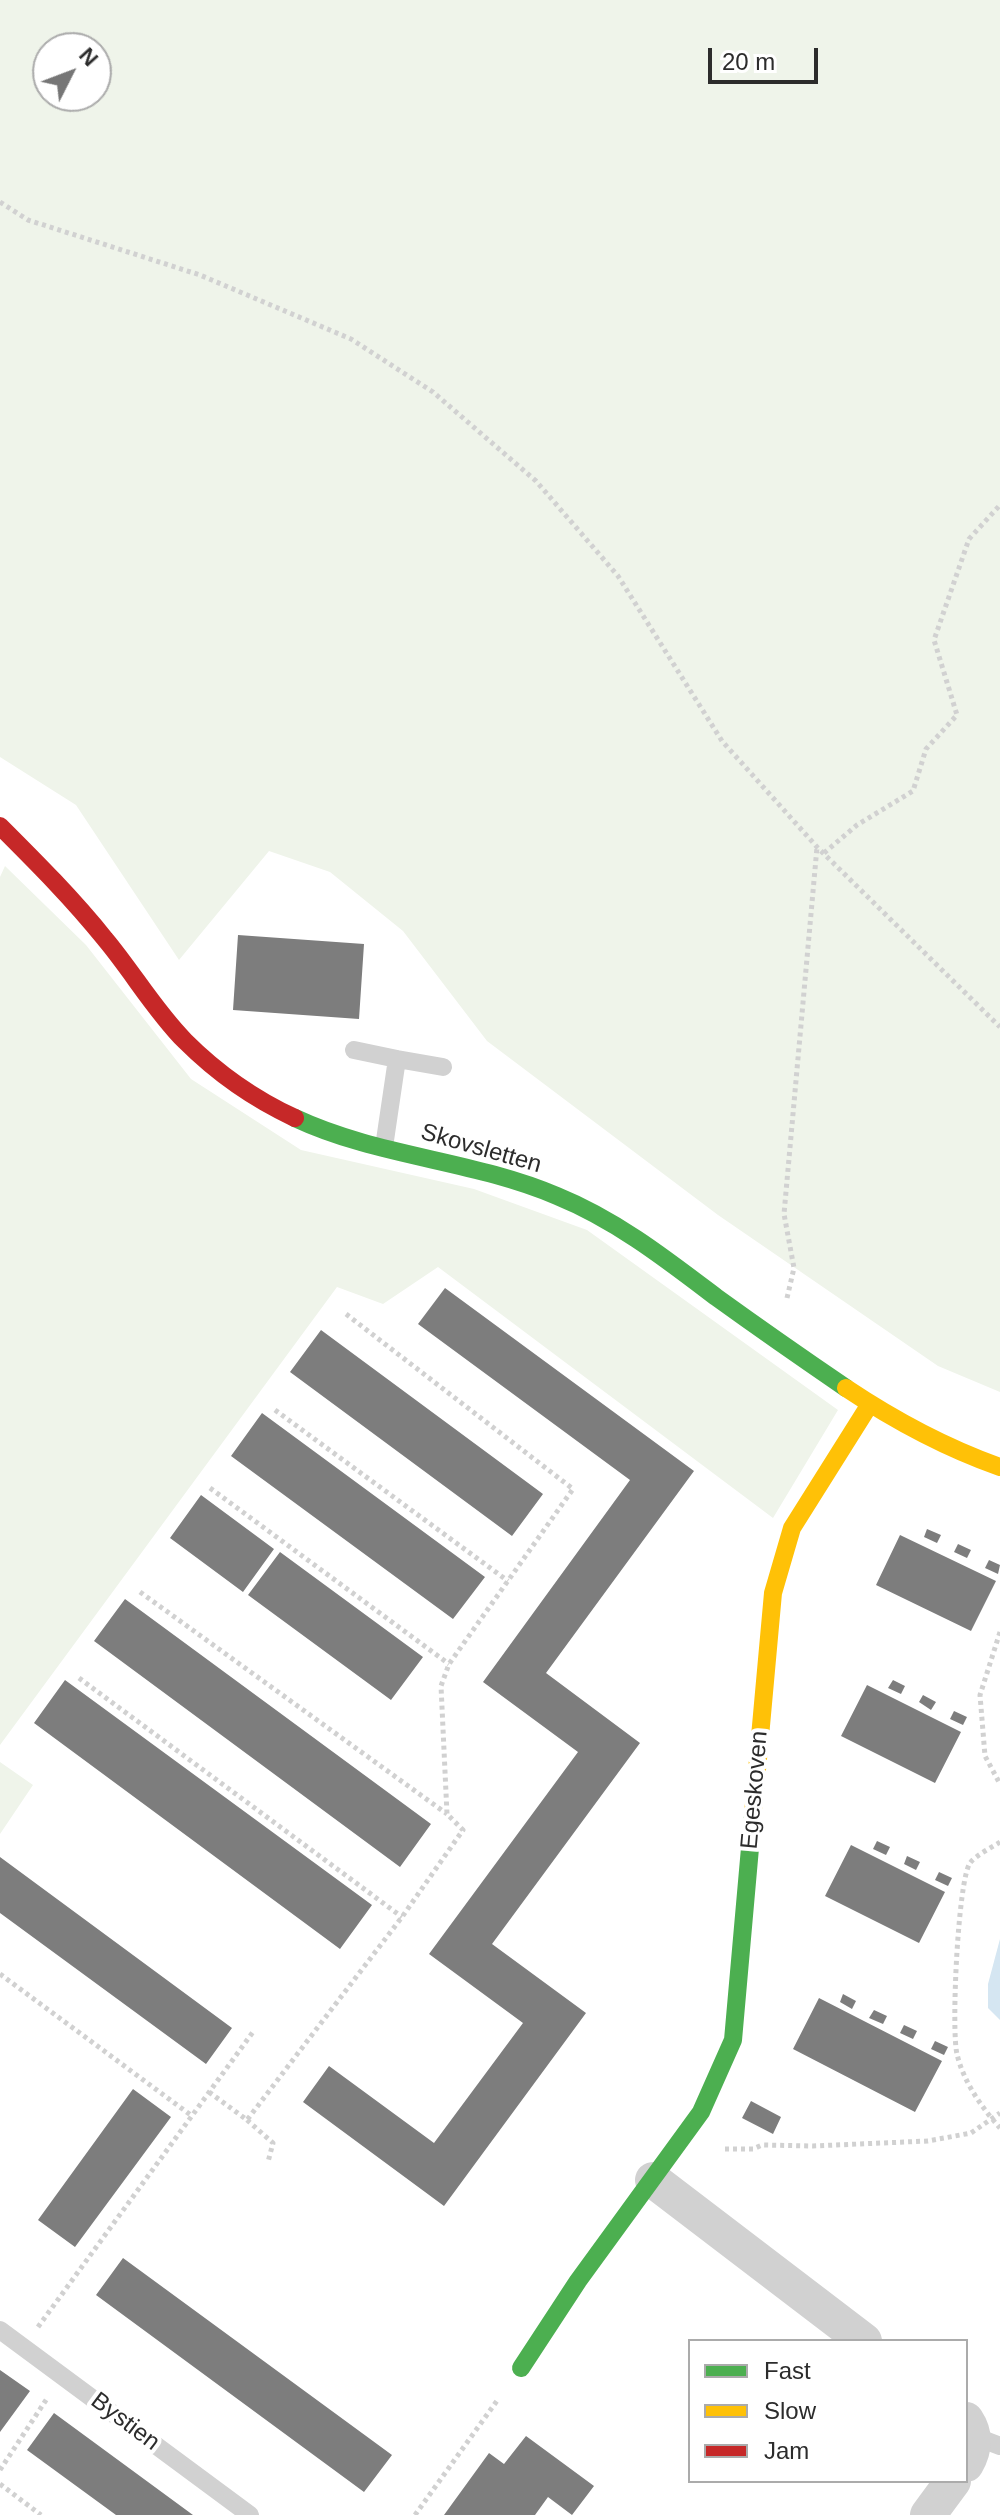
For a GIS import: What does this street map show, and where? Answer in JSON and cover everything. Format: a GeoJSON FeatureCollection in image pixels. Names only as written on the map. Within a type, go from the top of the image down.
{"type":"FeatureCollection","features":[{"type":"Feature","properties":{"kind":"street","name":"Skovsletten"},"geometry":{"type":"LineString","coordinates":[[1,829],[105,938],[183,1039],[226,1077],[269,1106],[324,1132],[488,1172],[558,1196],[634,1236],[778,1342],[870,1404],[960,1453],[1000,1467]]}},
{"type":"Feature","properties":{"kind":"street","name":"Egeskoven"},"geometry":{"type":"LineString","coordinates":[[521,2368],[578,2281],[701,2112],[733,2040],[773,1593],[792,1528],[870,1404]]}},
{"type":"Feature","properties":{"kind":"street"},"geometry":{"type":"LineString","coordinates":[[653,2180],[861,2339]]}},
{"type":"Feature","properties":{"kind":"street"},"geometry":{"type":"LineString","coordinates":[[928,2515],[952,2483]]}},
{"type":"Feature","properties":{"kind":"lane"},"geometry":{"type":"LineString","coordinates":[[354,1050],[443,1067]]}},
{"type":"Feature","properties":{"kind":"lane"},"geometry":{"type":"LineString","coordinates":[[384,1147],[397,1059]]}},
{"type":"Feature","properties":{"kind":"lane","name":"Bystien"},"geometry":{"type":"LineString","coordinates":[[0,2330],[250,2515]]}},
{"type":"Feature","properties":{"kind":"path"},"geometry":{"type":"LineString","coordinates":[[0,202],[28,220],[200,275],[351,339],[433,392],[536,481],[618,576],[722,741],[817,847],[1000,1027]]}},
{"type":"Feature","properties":{"kind":"path"},"geometry":{"type":"LineString","coordinates":[[824,853],[857,825],[913,791],[926,749],[957,715],[934,640],[969,539],[1000,505]]}},
{"type":"Feature","properties":{"kind":"path"},"geometry":{"type":"LineString","coordinates":[[778,1342],[794,1268],[784,1214],[817,847]]}},
{"type":"Feature","properties":{"kind":"path"},"geometry":{"type":"LineString","coordinates":[[346,1314],[573,1489],[449,1664],[441,1686],[447,1814]]}},
{"type":"Feature","properties":{"kind":"path"},"geometry":{"type":"LineString","coordinates":[[275,1410],[508,1581]]}},
{"type":"Feature","properties":{"kind":"path"},"geometry":{"type":"LineString","coordinates":[[210,1488],[449,1664]]}},
{"type":"Feature","properties":{"kind":"path"},"geometry":{"type":"LineString","coordinates":[[140,1592],[447,1814],[463,1830],[402,1917],[247,2120]]}},
{"type":"Feature","properties":{"kind":"path"},"geometry":{"type":"LineString","coordinates":[[1000,1632],[980,1695],[985,1756],[1000,1784]]}},
{"type":"Feature","properties":{"kind":"path"},"geometry":{"type":"LineString","coordinates":[[79,1678],[402,1917]]}},
{"type":"Feature","properties":{"kind":"path"},"geometry":{"type":"LineString","coordinates":[[1000,1842],[970,1864],[963,1885],[955,1997],[956,2052],[966,2078],[1000,2128]]}},
{"type":"Feature","properties":{"kind":"path"},"geometry":{"type":"LineString","coordinates":[[0,1974],[192,2116]]}},
{"type":"Feature","properties":{"kind":"path"},"geometry":{"type":"LineString","coordinates":[[23,2347],[253,2032]]}},
{"type":"Feature","properties":{"kind":"path"},"geometry":{"type":"LineString","coordinates":[[209,2092],[273,2143],[268,2162]]}},
{"type":"Feature","properties":{"kind":"path"},"geometry":{"type":"LineString","coordinates":[[675,2148],[753,2149],[762,2145],[928,2141],[971,2133],[1000,2113]]}},
{"type":"Feature","properties":{"kind":"path"},"geometry":{"type":"LineString","coordinates":[[415,2515],[521,2368]]}},
{"type":"Feature","properties":{"kind":"path"},"geometry":{"type":"LineString","coordinates":[[0,2470],[62,2376]]}},
{"type":"Feature","properties":{"kind":"path"},"geometry":{"type":"LineString","coordinates":[[0,2484],[41,2515]]}},
{"type":"Feature","properties":{"kind":"shaded area"},"geometry":{"type":"Polygon","coordinates":[[[0,0],[1000,0],[1000,1392],[938,1366],[718,1215],[487,1041],[403,931],[330,872],[269,851],[179,960],[76,805],[0,757],[0,0]]]}},
{"type":"Feature","properties":{"kind":"shaded area"},"geometry":{"type":"Polygon","coordinates":[[[5,866],[86,945],[191,1079],[301,1150],[474,1189],[587,1230],[838,1410],[773,1518],[438,1267],[383,1304],[337,1287],[0,1745],[0,877],[5,866]]]}},
{"type":"Feature","properties":{"kind":"shaded area"},"geometry":{"type":"Polygon","coordinates":[[[0,1762],[33,1785],[0,1834],[0,1762]]]}},
{"type":"Feature","properties":{"kind":"water"},"geometry":{"type":"Polygon","coordinates":[[[1000,1939],[1000,2020],[988,2008],[988,1984],[1000,1939]]]}},
{"type":"Feature","properties":{"kind":"building"},"geometry":{"type":"Polygon","coordinates":[[[238,935],[364,944],[359,1019],[233,1010],[238,935]]]}},
{"type":"Feature","properties":{"kind":"building"},"geometry":{"type":"Polygon","coordinates":[[[445,1288],[694,1471],[546,1673],[640,1743],[492,1944],[586,2013],[444,2206],[303,2102],[329,2066],[434,2143],[523,2023],[429,1954],[578,1752],[483,1682],[630,1480],[418,1324],[445,1288]]]}},
{"type":"Feature","properties":{"kind":"building"},"geometry":{"type":"Polygon","coordinates":[[[321,1330],[543,1494],[512,1536],[290,1372],[321,1330]]]}},
{"type":"Feature","properties":{"kind":"building"},"geometry":{"type":"Polygon","coordinates":[[[262,1413],[485,1577],[453,1619],[231,1456],[262,1413]]]}},
{"type":"Feature","properties":{"kind":"building"},"geometry":{"type":"Polygon","coordinates":[[[201,1495],[274,1549],[243,1592],[170,1538],[201,1495]]]}},
{"type":"Feature","properties":{"kind":"building"},"geometry":{"type":"Polygon","coordinates":[[[927,1529],[941,1535],[937,1543],[924,1537],[927,1529]]]}},
{"type":"Feature","properties":{"kind":"building"},"geometry":{"type":"Polygon","coordinates":[[[900,1535],[996,1581],[971,1631],[876,1585],[900,1535]]]}},
{"type":"Feature","properties":{"kind":"building"},"geometry":{"type":"Polygon","coordinates":[[[958,1544],[971,1550],[967,1558],[954,1552],[958,1544]]]}},
{"type":"Feature","properties":{"kind":"building"},"geometry":{"type":"Polygon","coordinates":[[[280,1552],[423,1657],[391,1700],[248,1595],[280,1552]]]}},
{"type":"Feature","properties":{"kind":"building"},"geometry":{"type":"Polygon","coordinates":[[[989,1560],[1000,1565],[998,1574],[985,1568],[989,1560]]]}},
{"type":"Feature","properties":{"kind":"building"},"geometry":{"type":"Polygon","coordinates":[[[125,1599],[431,1824],[400,1867],[94,1641],[125,1599]]]}},
{"type":"Feature","properties":{"kind":"building"},"geometry":{"type":"Polygon","coordinates":[[[65,1680],[372,1905],[340,1949],[34,1723],[65,1680]]]}},
{"type":"Feature","properties":{"kind":"building"},"geometry":{"type":"Polygon","coordinates":[[[893,1680],[905,1686],[901,1694],[888,1688],[893,1680]]]}},
{"type":"Feature","properties":{"kind":"building"},"geometry":{"type":"Polygon","coordinates":[[[867,1685],[961,1732],[935,1783],[841,1736],[867,1685]]]}},
{"type":"Feature","properties":{"kind":"building"},"geometry":{"type":"Polygon","coordinates":[[[923,1695],[936,1702],[931,1710],[919,1702],[923,1695]]]}},
{"type":"Feature","properties":{"kind":"building"},"geometry":{"type":"Polygon","coordinates":[[[954,1711],[967,1717],[963,1725],[950,1719],[954,1711]]]}},
{"type":"Feature","properties":{"kind":"building"},"geometry":{"type":"Polygon","coordinates":[[[877,1841],[890,1847],[886,1855],[873,1849],[877,1841]]]}},
{"type":"Feature","properties":{"kind":"building"},"geometry":{"type":"Polygon","coordinates":[[[851,1845],[945,1892],[919,1943],[825,1896],[851,1845]]]}},
{"type":"Feature","properties":{"kind":"building"},"geometry":{"type":"Polygon","coordinates":[[[907,1856],[920,1862],[916,1870],[904,1864],[907,1856]]]}},
{"type":"Feature","properties":{"kind":"building"},"geometry":{"type":"Polygon","coordinates":[[[0,1857],[232,2028],[206,2064],[0,1913],[0,1857]]]}},
{"type":"Feature","properties":{"kind":"building"},"geometry":{"type":"Polygon","coordinates":[[[939,1872],[952,1878],[948,1886],[935,1880],[939,1872]]]}},
{"type":"Feature","properties":{"kind":"building"},"geometry":{"type":"Polygon","coordinates":[[[843,1994],[856,2001],[852,2009],[840,2002],[843,1994]]]}},
{"type":"Feature","properties":{"kind":"building"},"geometry":{"type":"Polygon","coordinates":[[[819,1998],[942,2061],[915,2112],[793,2049],[819,1998]]]}},
{"type":"Feature","properties":{"kind":"building"},"geometry":{"type":"Polygon","coordinates":[[[874,2010],[887,2016],[883,2024],[869,2018],[874,2010]]]}},
{"type":"Feature","properties":{"kind":"building"},"geometry":{"type":"Polygon","coordinates":[[[904,2025],[917,2031],[913,2039],[900,2033],[904,2025]]]}},
{"type":"Feature","properties":{"kind":"building"},"geometry":{"type":"Polygon","coordinates":[[[935,2041],[948,2047],[944,2055],[931,2049],[935,2041]]]}},
{"type":"Feature","properties":{"kind":"building"},"geometry":{"type":"Polygon","coordinates":[[[133,2089],[171,2117],[75,2247],[38,2220],[133,2089]]]}},
{"type":"Feature","properties":{"kind":"building"},"geometry":{"type":"Polygon","coordinates":[[[751,2101],[781,2117],[773,2134],[742,2118],[751,2101]]]}},
{"type":"Feature","properties":{"kind":"building"},"geometry":{"type":"Polygon","coordinates":[[[123,2258],[392,2455],[364,2492],[96,2295],[123,2258]]]}},
{"type":"Feature","properties":{"kind":"building"},"geometry":{"type":"Polygon","coordinates":[[[0,2370],[30,2391],[0,2432],[0,2370]]]}},
{"type":"Feature","properties":{"kind":"building"},"geometry":{"type":"Polygon","coordinates":[[[54,2413],[193,2515],[116,2515],[27,2450],[54,2413]]]}},
{"type":"Feature","properties":{"kind":"building"},"geometry":{"type":"Polygon","coordinates":[[[526,2436],[594,2486],[572,2515],[548,2497],[535,2515],[444,2515],[489,2453],[504,2464],[526,2436]]]}},
{"type":"Feature","properties":{"kind":"traffic: fast"},"geometry":{"type":"LineString","coordinates":[[295,1118],[359,1142],[525,1184],[579,1206],[640,1241],[846,1388]]}},
{"type":"Feature","properties":{"kind":"traffic: fast"},"geometry":{"type":"LineString","coordinates":[[521,2368],[578,2281],[701,2112],[733,2040],[753,1814]]}},
{"type":"Feature","properties":{"kind":"traffic: slow"},"geometry":{"type":"LineString","coordinates":[[846,1388],[921,1432],[1000,1467]]}},
{"type":"Feature","properties":{"kind":"traffic: slow"},"geometry":{"type":"LineString","coordinates":[[753,1814],[773,1593],[792,1528],[870,1404]]}},
{"type":"Feature","properties":{"kind":"traffic: jam"},"geometry":{"type":"LineString","coordinates":[[0,826],[93,924],[185,1041],[237,1084],[295,1118]]}}]}
